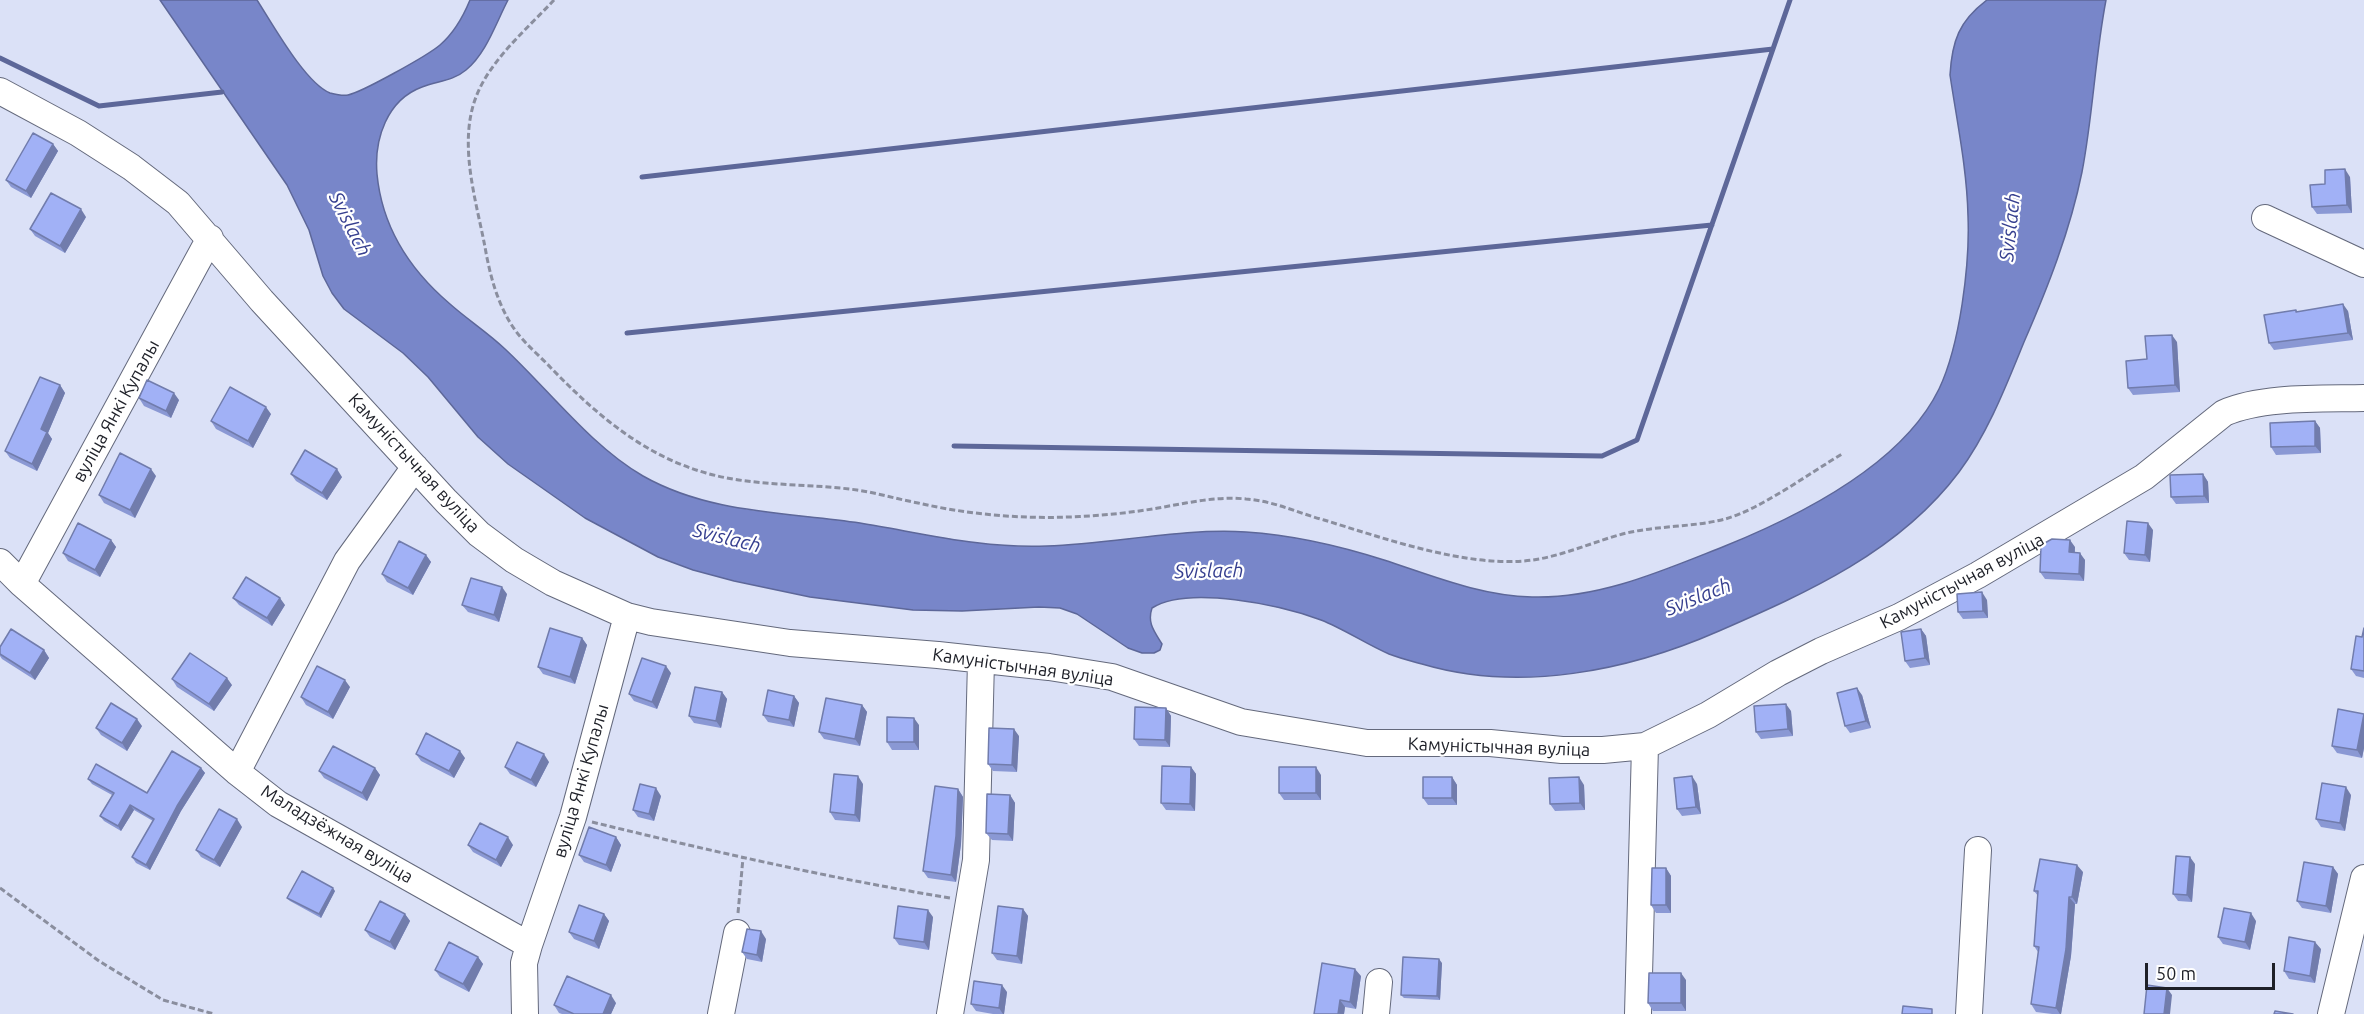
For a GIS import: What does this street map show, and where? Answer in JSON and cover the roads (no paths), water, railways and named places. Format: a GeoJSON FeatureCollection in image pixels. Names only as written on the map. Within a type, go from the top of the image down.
{"type":"FeatureCollection","features":[{"type":"Feature","properties":{"kind":"street","name":"Камуністычная вуліца"},"geometry":{"type":"LineString","coordinates":[[0,91],[78,133],[178,202],[262,301],[479,534],[514,560],[553,583],[627,616],[659,624],[790,643],[856,647],[1049,667],[1112,677],[1241,722],[1367,743],[1490,743],[1562,750],[1603,750],[1645,746],[1708,715],[1786,669],[1899,617],[1997,564],[2144,477],[2224,413],[2239,407],[2305,399],[2364,398]]}},
{"type":"Feature","properties":{"kind":"street"},"geometry":{"type":"LineString","coordinates":[[2265,218],[2364,264]]}},
{"type":"Feature","properties":{"kind":"street","name":"вуліца Янкі Купалы"},"geometry":{"type":"LineString","coordinates":[[22,584],[210,238]]}},
{"type":"Feature","properties":{"kind":"street"},"geometry":{"type":"LineString","coordinates":[[237,772],[348,561],[415,467]]}},
{"type":"Feature","properties":{"kind":"street","name":"Маладзёжная вуліца"},"geometry":{"type":"LineString","coordinates":[[0,562],[22,584],[237,772],[278,804],[529,945]]}},
{"type":"Feature","properties":{"kind":"street","name":"вуліца Янкі Купалы"},"geometry":{"type":"LineString","coordinates":[[529,945],[573,818],[627,616]]}},
{"type":"Feature","properties":{"kind":"street"},"geometry":{"type":"LineString","coordinates":[[950,1014],[976,860],[981,661]]}},
{"type":"Feature","properties":{"kind":"street"},"geometry":{"type":"LineString","coordinates":[[1638,1014],[1645,746]]}},
{"type":"Feature","properties":{"kind":"street"},"geometry":{"type":"LineString","coordinates":[[1969,1014],[1978,850]]}},
{"type":"Feature","properties":{"kind":"street"},"geometry":{"type":"LineString","coordinates":[[2331,1014],[2364,878]]}},
{"type":"Feature","properties":{"kind":"street"},"geometry":{"type":"LineString","coordinates":[[721,1014],[737,933]]}},
{"type":"Feature","properties":{"kind":"street"},"geometry":{"type":"LineString","coordinates":[[525,1014],[524,963],[529,945]]}},
{"type":"Feature","properties":{"kind":"street"},"geometry":{"type":"LineString","coordinates":[[1376,1014],[1379,982]]}},
{"type":"Feature","properties":{"kind":"water","name":"Svislach"},"geometry":{"type":"Polygon","coordinates":[[[160,0],[257,0],[310,77],[330,93],[348,95],[380,81],[440,45],[458,24],[470,0],[508,0],[485,47],[466,70],[410,93],[400,101],[385,122],[378,147],[377,174],[385,212],[400,246],[422,277],[436,291],[505,349],[606,450],[643,476],[669,488],[695,498],[749,510],[860,523],[999,545],[1072,545],[1221,531],[1281,536],[1350,550],[1476,589],[1532,597],[1582,593],[1607,588],[1655,573],[1754,534],[1846,485],[1875,464],[1900,441],[1922,416],[1939,389],[1953,350],[1962,304],[1967,257],[1967,198],[1950,75],[1955,42],[1959,33],[1970,16],[1987,0],[2106,0],[2086,151],[2077,194],[2058,258],[2042,301],[1988,425],[1959,472],[1935,500],[1909,525],[1850,567],[1786,601],[1719,631],[1648,657],[1611,667],[1535,677],[1497,677],[1459,673],[1401,658],[1304,614],[1235,600],[1188,598],[1168,601],[1152,608],[1151,623],[1162,644],[1160,650],[1154,653],[1142,653],[1128,648],[1077,614],[1060,608],[913,610],[810,597],[734,581],[693,570],[658,557],[585,518],[508,464],[478,437],[428,377],[403,353],[344,309],[323,276],[309,230],[287,185],[160,0]]]}},
{"type":"Feature","properties":{"kind":"waterway"},"geometry":{"type":"LineString","coordinates":[[954,446],[1602,456],[1637,440],[1790,0]]}},
{"type":"Feature","properties":{"kind":"waterway"},"geometry":{"type":"LineString","coordinates":[[642,177],[1773,49]]}},
{"type":"Feature","properties":{"kind":"waterway"},"geometry":{"type":"LineString","coordinates":[[0,58],[99,106],[222,92]]}},
{"type":"Feature","properties":{"kind":"waterway"},"geometry":{"type":"LineString","coordinates":[[627,333],[1712,225]]}}]}
